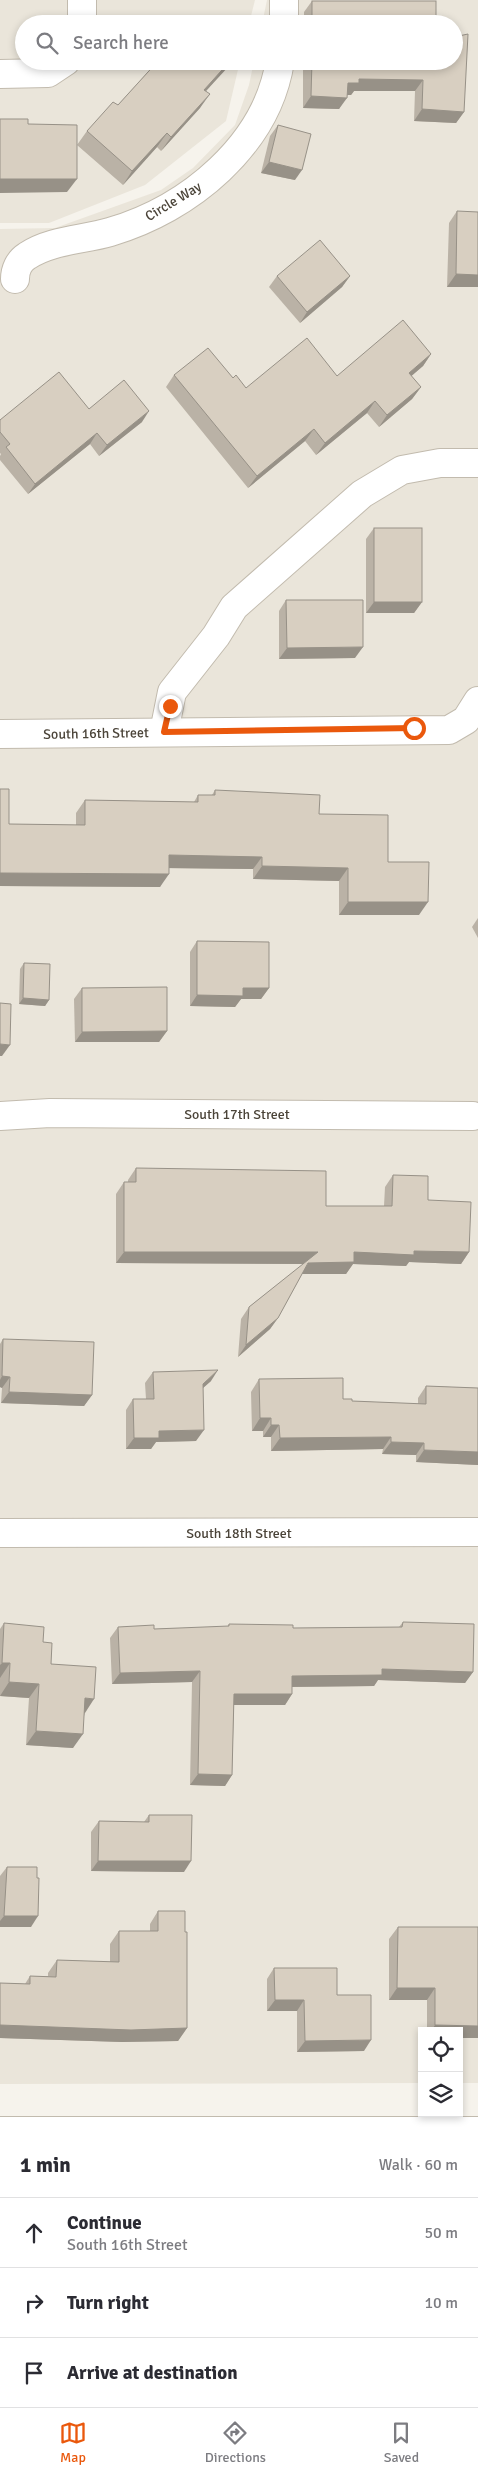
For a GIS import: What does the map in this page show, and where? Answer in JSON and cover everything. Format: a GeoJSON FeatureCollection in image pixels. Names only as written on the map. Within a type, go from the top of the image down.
{"type":"FeatureCollection","features":[{"type":"Feature","properties":{"kind":"street"},"geometry":{"type":"LineString","coordinates":[[82,0],[82,15]]}},
{"type":"Feature","properties":{"kind":"street"},"geometry":{"type":"LineString","coordinates":[[284,0],[284,15]]}},
{"type":"Feature","properties":{"kind":"street"},"geometry":{"type":"LineString","coordinates":[[0,74],[48,73],[52,70]]}},
{"type":"Feature","properties":{"kind":"street","name":"Circle Way"},"geometry":{"type":"LineString","coordinates":[[15,279],[18,265],[33,253],[52,245],[130,226],[171,206],[203,183],[233,156],[261,120],[275,90],[278,70]]}},
{"type":"Feature","properties":{"kind":"street"},"geometry":{"type":"LineString","coordinates":[[164,732],[172,692],[216,636],[234,607],[362,494],[402,470],[440,462],[478,463]]}},
{"type":"Feature","properties":{"kind":"street","name":"South 16th Street"},"geometry":{"type":"LineString","coordinates":[[0,734],[449,730],[466,720],[478,701]]}},
{"type":"Feature","properties":{"kind":"street","name":"South 17th Street"},"geometry":{"type":"LineString","coordinates":[[0,1116],[50,1113],[473,1116]]}},
{"type":"Feature","properties":{"kind":"street","name":"South 18th Street"},"geometry":{"type":"LineString","coordinates":[[0,1533],[478,1532]]}},
{"type":"Feature","properties":{"kind":"street"},"geometry":{"type":"LineString","coordinates":[[3,2131],[478,2131]]}},
{"type":"Feature","properties":{"kind":"shaded area"},"geometry":{"type":"Polygon","coordinates":[[[0,0],[255,0],[251,15],[15,15],[15,70],[238,70],[226,121],[145,185],[49,223],[0,223],[0,0]]]}},
{"type":"Feature","properties":{"kind":"shaded area"},"geometry":{"type":"Polygon","coordinates":[[[267,0],[478,0],[478,2083],[463,2083],[463,2027],[418,2027],[418,2083],[0,2084],[0,229],[55,228],[161,190],[193,168],[235,125],[252,70],[463,70],[463,15],[264,15],[267,0]]]}},
{"type":"Feature","properties":{"kind":"building"},"geometry":{"type":"Polygon","coordinates":[[[312,1],[436,1],[436,15],[312,15],[312,1]]]}},
{"type":"Feature","properties":{"kind":"building"},"geometry":{"type":"Polygon","coordinates":[[[468,34],[464,112],[422,109],[423,80],[359,79],[359,83],[348,83],[347,98],[311,96],[312,70],[463,70],[463,35],[468,34]]]}},
{"type":"Feature","properties":{"kind":"building"},"geometry":{"type":"Polygon","coordinates":[[[150,70],[222,70],[204,90],[210,94],[171,137],[167,133],[132,171],[87,131],[113,102],[118,105],[150,70]]]}},
{"type":"Feature","properties":{"kind":"building"},"geometry":{"type":"Polygon","coordinates":[[[0,119],[28,119],[28,124],[77,125],[77,179],[0,179],[0,119]]]}},
{"type":"Feature","properties":{"kind":"building"},"geometry":{"type":"Polygon","coordinates":[[[278,125],[311,134],[302,170],[269,162],[278,125]]]}},
{"type":"Feature","properties":{"kind":"building"},"geometry":{"type":"Polygon","coordinates":[[[457,211],[478,212],[478,275],[456,274],[457,211]]]}},
{"type":"Feature","properties":{"kind":"building"},"geometry":{"type":"Polygon","coordinates":[[[320,240],[350,276],[307,312],[277,276],[320,240]]]}},
{"type":"Feature","properties":{"kind":"building"},"geometry":{"type":"Polygon","coordinates":[[[403,320],[431,354],[409,373],[421,387],[387,415],[375,401],[325,443],[314,429],[257,476],[174,375],[208,348],[233,378],[236,375],[246,388],[307,338],[337,376],[403,320]]]}},
{"type":"Feature","properties":{"kind":"building"},"geometry":{"type":"Polygon","coordinates":[[[59,372],[89,409],[124,380],[149,411],[107,445],[97,433],[35,484],[6,447],[10,444],[0,432],[0,420],[59,372]]]}},
{"type":"Feature","properties":{"kind":"building"},"geometry":{"type":"Polygon","coordinates":[[[374,528],[422,528],[422,602],[374,602],[374,528]]]}},
{"type":"Feature","properties":{"kind":"building"},"geometry":{"type":"Polygon","coordinates":[[[286,600],[363,600],[363,647],[287,648],[286,600]]]}},
{"type":"Feature","properties":{"kind":"building"},"geometry":{"type":"Polygon","coordinates":[[[0,789],[9,789],[9,824],[85,825],[85,800],[198,802],[198,795],[215,795],[215,790],[320,795],[319,814],[388,815],[388,862],[429,862],[428,902],[348,902],[348,868],[262,866],[262,857],[169,855],[169,874],[0,873],[0,789]]]}},
{"type":"Feature","properties":{"kind":"building"},"geometry":{"type":"Polygon","coordinates":[[[197,941],[269,942],[269,988],[243,988],[243,996],[197,995],[197,941]]]}},
{"type":"Feature","properties":{"kind":"building"},"geometry":{"type":"Polygon","coordinates":[[[24,963],[50,964],[49,1000],[23,998],[24,963]]]}},
{"type":"Feature","properties":{"kind":"building"},"geometry":{"type":"Polygon","coordinates":[[[167,987],[167,1031],[82,1032],[82,988],[167,987]]]}},
{"type":"Feature","properties":{"kind":"building"},"geometry":{"type":"Polygon","coordinates":[[[0,1003],[11,1004],[10,1045],[0,1044],[0,1003]]]}},
{"type":"Feature","properties":{"kind":"building"},"geometry":{"type":"Polygon","coordinates":[[[136,1168],[326,1171],[326,1206],[392,1206],[393,1175],[428,1176],[428,1200],[471,1202],[469,1252],[414,1251],[414,1255],[354,1252],[354,1262],[308,1263],[278,1318],[246,1345],[249,1307],[318,1252],[124,1252],[124,1182],[136,1182],[136,1168]]]}},
{"type":"Feature","properties":{"kind":"building"},"geometry":{"type":"Polygon","coordinates":[[[3,1339],[94,1342],[92,1395],[9,1392],[10,1377],[2,1376],[3,1339]]]}},
{"type":"Feature","properties":{"kind":"building"},"geometry":{"type":"Polygon","coordinates":[[[218,1370],[203,1384],[204,1430],[159,1431],[159,1438],[134,1438],[133,1399],[154,1399],[153,1372],[218,1370]]]}},
{"type":"Feature","properties":{"kind":"building"},"geometry":{"type":"Polygon","coordinates":[[[343,1378],[343,1399],[352,1399],[352,1401],[426,1404],[426,1386],[478,1388],[478,1452],[424,1450],[424,1443],[391,1442],[391,1437],[280,1438],[279,1425],[271,1425],[271,1418],[260,1418],[259,1379],[343,1378]]]}},
{"type":"Feature","properties":{"kind":"building"},"geometry":{"type":"Polygon","coordinates":[[[403,1622],[474,1624],[473,1672],[382,1669],[382,1675],[292,1676],[292,1694],[234,1694],[232,1775],[198,1774],[200,1671],[120,1673],[118,1627],[154,1625],[154,1629],[229,1626],[229,1624],[293,1625],[293,1628],[402,1627],[403,1622]]]}},
{"type":"Feature","properties":{"kind":"building"},"geometry":{"type":"Polygon","coordinates":[[[4,1623],[44,1627],[43,1642],[52,1643],[51,1664],[96,1667],[94,1699],[85,1698],[83,1734],[36,1731],[39,1684],[9,1682],[10,1663],[2,1663],[4,1623]]]}},
{"type":"Feature","properties":{"kind":"building"},"geometry":{"type":"Polygon","coordinates":[[[149,1815],[192,1815],[191,1861],[98,1861],[99,1821],[149,1822],[149,1815]]]}},
{"type":"Feature","properties":{"kind":"building"},"geometry":{"type":"Polygon","coordinates":[[[7,1867],[37,1867],[37,1878],[39,1878],[38,1916],[4,1916],[7,1867]]]}},
{"type":"Feature","properties":{"kind":"building"},"geometry":{"type":"Polygon","coordinates":[[[158,1911],[185,1911],[185,1932],[187,1932],[187,2028],[131,2030],[0,2025],[0,1983],[30,1984],[30,1976],[56,1977],[57,1960],[119,1962],[119,1931],[158,1931],[158,1911]]]}},
{"type":"Feature","properties":{"kind":"building"},"geometry":{"type":"Polygon","coordinates":[[[398,1927],[478,1927],[478,2026],[435,2025],[435,1988],[397,1988],[398,1927]]]}},
{"type":"Feature","properties":{"kind":"building"},"geometry":{"type":"Polygon","coordinates":[[[274,1968],[337,1968],[337,1995],[371,1995],[371,2040],[305,2041],[304,2000],[275,2000],[274,1968]]]}},
{"type":"Feature","properties":{"kind":"route"},"geometry":{"type":"LineString","coordinates":[[170,706],[164,732],[414,728]]}}]}
